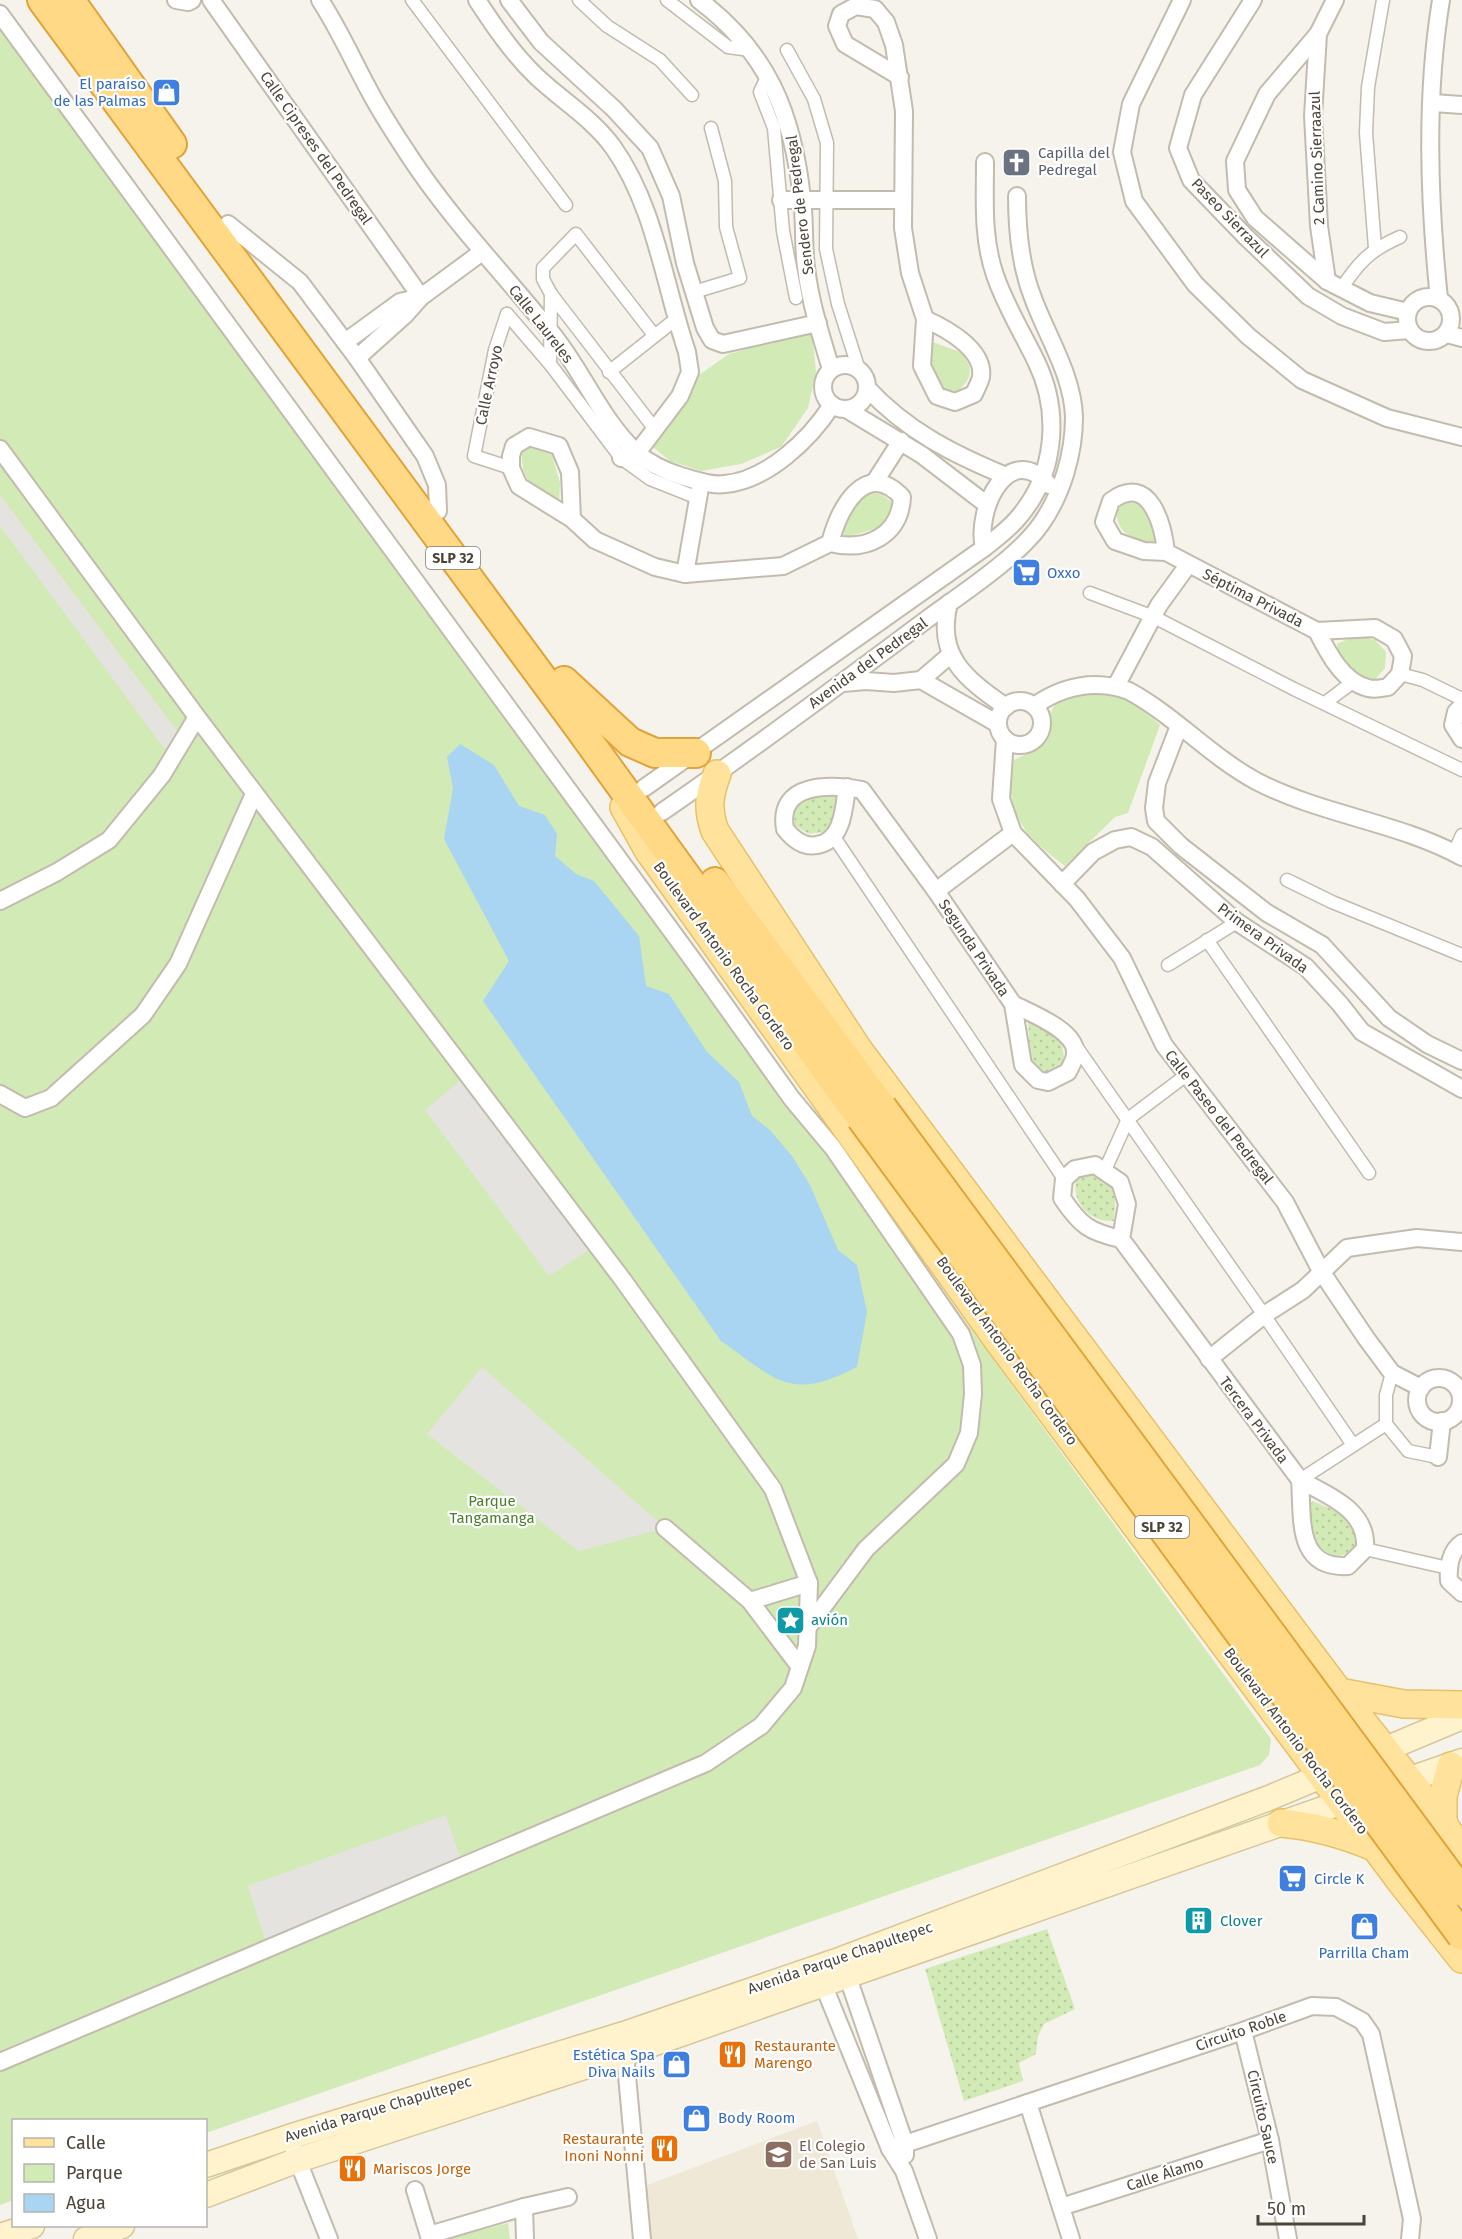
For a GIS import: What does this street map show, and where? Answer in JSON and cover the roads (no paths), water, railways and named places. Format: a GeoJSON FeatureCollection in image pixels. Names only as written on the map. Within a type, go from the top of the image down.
{"type":"FeatureCollection","features":[{"type":"Feature","properties":{"kind":"highway","name":"SLP 32"},"geometry":{"type":"LineString","coordinates":[[42,0],[577,726],[1462,1892]]}},
{"type":"Feature","properties":{"kind":"highway","name":"SLP 32"},"geometry":{"type":"LineString","coordinates":[[70,0],[228,224],[438,511],[793,987],[871,1112],[1462,1936]]}},
{"type":"Feature","properties":{"kind":"highway"},"geometry":{"type":"LineString","coordinates":[[564,681],[630,742],[655,753],[696,753]]}},
{"type":"Feature","properties":{"kind":"highway"},"geometry":{"type":"LineString","coordinates":[[793,987],[858,1049]]}},
{"type":"Feature","properties":{"kind":"main road","name":"Boulevard Antonio Rocha Cordero"},"geometry":{"type":"LineString","coordinates":[[577,726],[648,850],[999,1342],[1401,1882],[1462,1959]]}},
{"type":"Feature","properties":{"kind":"main road"},"geometry":{"type":"LineString","coordinates":[[717,774],[709,795],[708,814],[715,831],[858,1049],[1339,1692],[1454,1840]]}},
{"type":"Feature","properties":{"kind":"main road"},"geometry":{"type":"LineString","coordinates":[[1280,1720],[1305,1729],[1320,1724],[1332,1711],[1339,1692]]}},
{"type":"Feature","properties":{"kind":"main road"},"geometry":{"type":"LineString","coordinates":[[1339,1692],[1404,1704],[1462,1705]]}},
{"type":"Feature","properties":{"kind":"main road","name":"Avenida Parque Chapultepec"},"geometry":{"type":"LineString","coordinates":[[845,1967],[1269,1798],[1462,1717]]}},
{"type":"Feature","properties":{"kind":"main road"},"geometry":{"type":"LineString","coordinates":[[1454,1840],[1443,1796],[1457,1763]]}},
{"type":"Feature","properties":{"kind":"main road","name":"Avenida Parque Chapultepec"},"geometry":{"type":"LineString","coordinates":[[207,2194],[845,1967],[1457,1763]]}},
{"type":"Feature","properties":{"kind":"main road"},"geometry":{"type":"LineString","coordinates":[[1401,1882],[1378,1835],[1378,1825],[1384,1814],[1392,1809],[1406,1808],[1418,1812],[1454,1840]]}},
{"type":"Feature","properties":{"kind":"main road"},"geometry":{"type":"LineString","coordinates":[[1281,1823],[1311,1825],[1342,1833],[1376,1848]]}},
{"type":"Feature","properties":{"kind":"main road","name":"Avenida Parque Chapultepec"},"geometry":{"type":"LineString","coordinates":[[207,2166],[288,2137],[624,2044]]}},
{"type":"Feature","properties":{"kind":"main road"},"geometry":{"type":"LineString","coordinates":[[0,2236],[29,2227]]}},
{"type":"Feature","properties":{"kind":"main road"},"geometry":{"type":"LineString","coordinates":[[86,2239],[119,2227]]}},
{"type":"Feature","properties":{"kind":"street"},"geometry":{"type":"LineString","coordinates":[[176,0],[188,2],[192,0]]}},
{"type":"Feature","properties":{"kind":"street","name":"Calle Cipreses del Pedregal"},"geometry":{"type":"LineString","coordinates":[[211,0],[421,297]]}},
{"type":"Feature","properties":{"kind":"street","name":"Calle Laureles"},"geometry":{"type":"LineString","coordinates":[[320,0],[371,95],[409,156],[482,252],[552,333],[618,431],[629,455],[700,490],[752,475],[790,454],[839,407]]}},
{"type":"Feature","properties":{"kind":"street"},"geometry":{"type":"LineString","coordinates":[[412,0],[566,206]]}},
{"type":"Feature","properties":{"kind":"street"},"geometry":{"type":"LineString","coordinates":[[477,0],[494,26],[535,75],[589,121],[612,146],[641,200],[687,352],[690,372],[680,396],[629,455],[550,364],[551,294]]}},
{"type":"Feature","properties":{"kind":"street"},"geometry":{"type":"LineString","coordinates":[[509,0],[541,42],[614,109],[650,148],[671,196],[694,292],[705,328],[712,340],[723,344],[818,322]]}},
{"type":"Feature","properties":{"kind":"street"},"geometry":{"type":"LineString","coordinates":[[579,0],[607,26],[660,60],[692,94]]}},
{"type":"Feature","properties":{"kind":"street"},"geometry":{"type":"LineString","coordinates":[[667,0],[728,47],[750,50]]}},
{"type":"Feature","properties":{"kind":"street","name":"Sendero de Pedregal"},"geometry":{"type":"LineString","coordinates":[[699,0],[726,21],[768,75],[791,129],[802,199],[805,248],[798,268],[818,322],[831,369]]}},
{"type":"Feature","properties":{"kind":"street"},"geometry":{"type":"LineString","coordinates":[[1182,0],[1131,104],[1122,152],[1134,201],[1195,284],[1248,336],[1302,380],[1387,418],[1462,437]]}},
{"type":"Feature","properties":{"kind":"street","name":"Paseo Sierrazul"},"geometry":{"type":"LineString","coordinates":[[1253,0],[1193,95],[1178,148],[1191,180],[1308,296],[1342,316],[1384,332],[1410,330]]}},
{"type":"Feature","properties":{"kind":"street"},"geometry":{"type":"LineString","coordinates":[[1335,0],[1318,34],[1267,94],[1235,161],[1237,190],[1256,218],[1334,285],[1370,303],[1408,312]]}},
{"type":"Feature","properties":{"kind":"street"},"geometry":{"type":"LineString","coordinates":[[1375,248],[1366,133],[1368,87],[1383,0]]}},
{"type":"Feature","properties":{"kind":"street"},"geometry":{"type":"LineString","coordinates":[[1439,299],[1431,220],[1432,82],[1441,0]]}},
{"type":"Feature","properties":{"kind":"street"},"geometry":{"type":"LineString","coordinates":[[0,14],[695,963],[733,1019],[792,1099],[833,1148],[961,1334],[972,1365],[973,1394],[969,1433],[956,1464],[866,1550],[808,1627]]}},
{"type":"Feature","properties":{"kind":"street"},"geometry":{"type":"LineString","coordinates":[[709,32],[726,21]]}},
{"type":"Feature","properties":{"kind":"street","name":"2 Camino Sierraazul"},"geometry":{"type":"LineString","coordinates":[[1318,34],[1313,116],[1319,226],[1334,285]]}},
{"type":"Feature","properties":{"kind":"street"},"geometry":{"type":"LineString","coordinates":[[787,50],[814,99],[827,143],[826,249],[837,304],[867,388],[864,398],[856,406],[839,407]]}},
{"type":"Feature","properties":{"kind":"street"},"geometry":{"type":"LineString","coordinates":[[768,75],[760,92],[774,128],[781,200],[798,268],[796,298]]}},
{"type":"Feature","properties":{"kind":"street"},"geometry":{"type":"LineString","coordinates":[[900,77],[904,111],[901,200],[910,273],[925,319],[922,366],[937,396],[955,402],[974,394],[981,375],[975,355],[944,328],[925,319]]}},
{"type":"Feature","properties":{"kind":"street"},"geometry":{"type":"LineString","coordinates":[[1433,103],[1462,105]]}},
{"type":"Feature","properties":{"kind":"street"},"geometry":{"type":"LineString","coordinates":[[694,292],[740,278],[726,227],[725,181],[711,128]]}},
{"type":"Feature","properties":{"kind":"street"},"geometry":{"type":"LineString","coordinates":[[774,128],[791,129]]}},
{"type":"Feature","properties":{"kind":"street","name":"Avenida del Pedregal"},"geometry":{"type":"LineString","coordinates":[[644,788],[984,548],[1016,521],[1043,478],[1050,452],[1050,405],[1046,385],[1036,360],[1010,312],[994,273],[986,231],[985,162]]}},
{"type":"Feature","properties":{"kind":"street","name":"Avenida del Pedregal"},"geometry":{"type":"LineString","coordinates":[[662,812],[949,603],[1029,539],[1040,526],[1056,495],[1071,453],[1073,404],[1067,382],[1032,296],[1023,265],[1017,231],[1017,195]]}},
{"type":"Feature","properties":{"kind":"street"},"geometry":{"type":"LineString","coordinates":[[781,200],[901,200]]}},
{"type":"Feature","properties":{"kind":"street"},"geometry":{"type":"LineString","coordinates":[[228,224],[300,282],[357,358],[425,456],[437,485],[438,511]]}},
{"type":"Feature","properties":{"kind":"street"},"geometry":{"type":"LineString","coordinates":[[654,335],[576,234],[545,263],[543,279],[551,294],[654,428]]}},
{"type":"Feature","properties":{"kind":"street"},"geometry":{"type":"LineString","coordinates":[[1334,285],[1375,248],[1400,237]]}},
{"type":"Feature","properties":{"kind":"street"},"geometry":{"type":"LineString","coordinates":[[805,248],[826,249]]}},
{"type":"Feature","properties":{"kind":"street"},"geometry":{"type":"LineString","coordinates":[[357,358],[406,314],[421,297],[482,252]]}},
{"type":"Feature","properties":{"kind":"street"},"geometry":{"type":"LineString","coordinates":[[345,342],[399,302],[421,297]]}},
{"type":"Feature","properties":{"kind":"street"},"geometry":{"type":"LineString","coordinates":[[1426,297],[1439,299],[1448,307],[1456,321],[1451,326],[1454,336],[1430,342],[1418,339],[1410,330],[1408,312],[1415,302],[1426,297]]}},
{"type":"Feature","properties":{"kind":"street","name":"Calle Arroyo"},"geometry":{"type":"LineString","coordinates":[[511,468],[474,456],[495,350],[507,314],[550,364]]}},
{"type":"Feature","properties":{"kind":"street"},"geometry":{"type":"LineString","coordinates":[[609,372],[676,319]]}},
{"type":"Feature","properties":{"kind":"street"},"geometry":{"type":"LineString","coordinates":[[859,370],[850,365],[840,365],[831,369],[824,377],[822,387],[825,398],[901,441],[1006,476]]}},
{"type":"Feature","properties":{"kind":"street"},"geometry":{"type":"LineString","coordinates":[[867,388],[986,504]]}},
{"type":"Feature","properties":{"kind":"street"},"geometry":{"type":"LineString","coordinates":[[572,519],[570,472],[558,446],[529,436],[514,446],[511,468],[519,486],[572,519],[595,540],[655,567],[685,574],[783,566],[830,543],[846,547],[863,545],[892,529],[901,514],[902,497],[891,485],[874,483],[856,490],[835,527],[830,543]]}},
{"type":"Feature","properties":{"kind":"street"},"geometry":{"type":"LineString","coordinates":[[874,483],[901,441]]}},
{"type":"Feature","properties":{"kind":"street"},"geometry":{"type":"LineString","coordinates":[[0,449],[254,794],[623,1280],[773,1489],[809,1583],[807,1646],[793,1688],[761,1726],[706,1763],[0,2062]]}},
{"type":"Feature","properties":{"kind":"street"},"geometry":{"type":"LineString","coordinates":[[984,548],[981,532],[986,504],[1006,476],[1016,470],[1026,470],[1043,478],[1056,495]]}},
{"type":"Feature","properties":{"kind":"street"},"geometry":{"type":"LineString","coordinates":[[685,574],[700,490]]}},
{"type":"Feature","properties":{"kind":"street","name":"Séptima Privada"},"geometry":{"type":"LineString","coordinates":[[1166,552],[1188,566],[1317,631],[1375,628],[1394,639],[1403,656],[1400,674]]}},
{"type":"Feature","properties":{"kind":"street","name":"Séptima Privada"},"geometry":{"type":"LineString","coordinates":[[1116,686],[1154,617],[1188,566]]}},
{"type":"Feature","properties":{"kind":"street"},"geometry":{"type":"LineString","coordinates":[[1090,594],[1154,617],[1462,770]]}},
{"type":"Feature","properties":{"kind":"street"},"geometry":{"type":"LineString","coordinates":[[949,603],[944,631],[950,655],[978,688],[1006,706]]}},
{"type":"Feature","properties":{"kind":"street","name":"Séptima Privada"},"geometry":{"type":"LineString","coordinates":[[1317,631],[1346,676],[1354,681]]}},
{"type":"Feature","properties":{"kind":"street"},"geometry":{"type":"LineString","coordinates":[[842,683],[866,681],[894,684],[921,680],[950,655]]}},
{"type":"Feature","properties":{"kind":"street"},"geometry":{"type":"LineString","coordinates":[[1324,703],[1354,681],[1369,689],[1388,687],[1400,674],[1423,680],[1462,699]]}},
{"type":"Feature","properties":{"kind":"street"},"geometry":{"type":"LineString","coordinates":[[921,680],[964,705],[1002,732],[1011,743],[1025,745],[1037,738],[1041,732],[1041,718],[1034,706],[1020,701],[1006,706],[1000,714],[1002,732]]}},
{"type":"Feature","properties":{"kind":"street"},"geometry":{"type":"LineString","coordinates":[[1034,706],[1052,694],[1078,686],[1116,686],[1139,697],[1211,752],[1256,781],[1324,809],[1385,826],[1458,855],[1462,835]]}},
{"type":"Feature","properties":{"kind":"street"},"geometry":{"type":"LineString","coordinates":[[964,705],[978,688]]}},
{"type":"Feature","properties":{"kind":"street"},"geometry":{"type":"LineString","coordinates":[[1462,706],[1456,712],[1453,725],[1462,739]]}},
{"type":"Feature","properties":{"kind":"street"},"geometry":{"type":"LineString","coordinates":[[754,711],[770,732]]}},
{"type":"Feature","properties":{"kind":"street"},"geometry":{"type":"LineString","coordinates":[[0,901],[57,872],[109,840],[162,775],[197,717]]}},
{"type":"Feature","properties":{"kind":"street","name":"Primera Privada"},"geometry":{"type":"LineString","coordinates":[[1179,726],[1157,783],[1154,808],[1156,821],[1181,846],[1267,913],[1322,945],[1389,1018],[1427,1044],[1462,1061]]}},
{"type":"Feature","properties":{"kind":"street","name":"Calle Paseo del Pedregal"},"geometry":{"type":"LineString","coordinates":[[1002,732],[1001,799],[1013,833],[1077,899],[1122,958],[1164,1045],[1185,1076],[1285,1202],[1321,1271],[1392,1372],[1420,1388]]}},
{"type":"Feature","properties":{"kind":"street"},"geometry":{"type":"LineString","coordinates":[[847,787],[843,812],[834,837],[819,845],[801,844],[784,829],[784,814],[795,796],[809,788],[847,787]]}},
{"type":"Feature","properties":{"kind":"street","name":"Segunda Privada"},"geometry":{"type":"LineString","coordinates":[[847,787],[862,790],[872,801],[1013,1004]]}},
{"type":"Feature","properties":{"kind":"street"},"geometry":{"type":"LineString","coordinates":[[0,1094],[25,1108],[51,1098],[143,1015],[178,964],[254,794]]}},
{"type":"Feature","properties":{"kind":"street","name":"Segunda Privada"},"geometry":{"type":"LineString","coordinates":[[936,891],[1013,833]]}},
{"type":"Feature","properties":{"kind":"street"},"geometry":{"type":"LineString","coordinates":[[834,837],[1064,1179],[1062,1198],[1082,1225],[1099,1234],[1121,1239],[1126,1204],[1120,1182],[1095,1165],[1075,1169],[1064,1179]]}},
{"type":"Feature","properties":{"kind":"street","name":"Primera Privada"},"geometry":{"type":"LineString","coordinates":[[1062,884],[1093,852],[1115,840],[1131,837],[1152,847],[1236,922],[1306,967],[1341,1004],[1362,1032],[1462,1089]]}},
{"type":"Feature","properties":{"kind":"street"},"geometry":{"type":"LineString","coordinates":[[1287,880],[1332,902],[1462,955]]}},
{"type":"Feature","properties":{"kind":"street"},"geometry":{"type":"LineString","coordinates":[[1168,965],[1236,922]]}},
{"type":"Feature","properties":{"kind":"street"},"geometry":{"type":"LineString","coordinates":[[1207,940],[1369,1173]]}},
{"type":"Feature","properties":{"kind":"street"},"geometry":{"type":"LineString","coordinates":[[1013,1004],[1023,1065],[1038,1080],[1048,1082],[1068,1072],[1076,1053],[1072,1042]]}},
{"type":"Feature","properties":{"kind":"street"},"geometry":{"type":"LineString","coordinates":[[1013,1004],[1062,1030],[1072,1042],[1128,1119],[1353,1445]]}},
{"type":"Feature","properties":{"kind":"street"},"geometry":{"type":"LineString","coordinates":[[1105,1170],[1128,1119],[1185,1076]]}},
{"type":"Feature","properties":{"kind":"street"},"geometry":{"type":"LineString","coordinates":[[1209,1359],[1264,1315],[1303,1290],[1347,1248],[1417,1238],[1462,1242]]}},
{"type":"Feature","properties":{"kind":"street","name":"Tercera Privada"},"geometry":{"type":"LineString","coordinates":[[1121,1239],[1300,1480]]}},
{"type":"Feature","properties":{"kind":"street"},"geometry":{"type":"LineString","coordinates":[[1392,1372],[1386,1395],[1386,1424],[1408,1451],[1438,1457],[1442,1421]]}},
{"type":"Feature","properties":{"kind":"street"},"geometry":{"type":"LineString","coordinates":[[1444,1378],[1456,1385],[1461,1405],[1454,1416],[1442,1421],[1428,1418],[1419,1408],[1420,1388],[1431,1379],[1444,1378]]}},
{"type":"Feature","properties":{"kind":"street"},"geometry":{"type":"LineString","coordinates":[[1300,1480],[1386,1424]]}},
{"type":"Feature","properties":{"kind":"street"},"geometry":{"type":"LineString","coordinates":[[1300,1480],[1335,1499],[1358,1517],[1366,1535],[1365,1549],[1348,1566],[1332,1567],[1312,1554],[1301,1533],[1300,1480]]}},
{"type":"Feature","properties":{"kind":"street"},"geometry":{"type":"LineString","coordinates":[[665,1528],[750,1601],[800,1666]]}},
{"type":"Feature","properties":{"kind":"street"},"geometry":{"type":"LineString","coordinates":[[1462,1543],[1456,1547],[1448,1568],[1449,1581],[1462,1593]]}},
{"type":"Feature","properties":{"kind":"street"},"geometry":{"type":"LineString","coordinates":[[1365,1549],[1448,1568]]}},
{"type":"Feature","properties":{"kind":"street"},"geometry":{"type":"LineString","coordinates":[[750,1601],[809,1583]]}},
{"type":"Feature","properties":{"kind":"street"},"geometry":{"type":"LineString","coordinates":[[845,1967],[904,2171],[928,2239]]}},
{"type":"Feature","properties":{"kind":"street"},"geometry":{"type":"LineString","coordinates":[[820,1976],[897,2146]]}},
{"type":"Feature","properties":{"kind":"street","name":"Circuito Roble"},"geometry":{"type":"LineString","coordinates":[[897,2146],[1312,2006],[1336,2007],[1362,2021],[1371,2034],[1412,2219],[1410,2239]]}},
{"type":"Feature","properties":{"kind":"street","name":"Circuito Sauce"},"geometry":{"type":"LineString","coordinates":[[1243,2031],[1269,2140],[1288,2239]]}},
{"type":"Feature","properties":{"kind":"street"},"geometry":{"type":"LineString","coordinates":[[624,2044],[642,2239]]}},
{"type":"Feature","properties":{"kind":"street"},"geometry":{"type":"LineString","coordinates":[[1028,2103],[1071,2239]]}},
{"type":"Feature","properties":{"kind":"street"},"geometry":{"type":"LineString","coordinates":[[288,2137],[330,2239]]}},
{"type":"Feature","properties":{"kind":"street","name":"Calle Álamo"},"geometry":{"type":"LineString","coordinates":[[1061,2207],[1269,2140]]}},
{"type":"Feature","properties":{"kind":"street"},"geometry":{"type":"LineString","coordinates":[[415,2190],[430,2237],[524,2207],[568,2197]]}},
{"type":"Feature","properties":{"kind":"street"},"geometry":{"type":"LineString","coordinates":[[524,2207],[525,2239]]}},
{"type":"Feature","properties":{"kind":"water"},"geometry":{"type":"Polygon","coordinates":[[[460,744],[494,765],[519,806],[545,815],[557,834],[555,856],[576,874],[594,881],[639,936],[646,986],[669,994],[707,1052],[739,1082],[752,1116],[769,1129],[792,1156],[810,1185],[838,1250],[857,1265],[867,1312],[857,1367],[834,1378],[815,1383],[784,1382],[771,1376],[721,1341],[483,1001],[509,961],[444,839],[453,788],[447,757],[460,744]]]}},
{"type":"Feature","properties":{"kind":"place","name":"El paraíso de las Palmas"},"geometry":{"type":"Point","coordinates":[167,93]}},
{"type":"Feature","properties":{"kind":"place","name":"Capilla del Pedregal"},"geometry":{"type":"Point","coordinates":[1017,162]}},
{"type":"Feature","properties":{"kind":"place","name":"Oxxo"},"geometry":{"type":"Point","coordinates":[1026,573]}},
{"type":"Feature","properties":{"kind":"place","name":"avión"},"geometry":{"type":"Point","coordinates":[790,1620]}},
{"type":"Feature","properties":{"kind":"place","name":"Circle K"},"geometry":{"type":"Point","coordinates":[1293,1879]}},
{"type":"Feature","properties":{"kind":"place","name":"Clover"},"geometry":{"type":"Point","coordinates":[1199,1921]}},
{"type":"Feature","properties":{"kind":"place","name":"Parrilla Cham"},"geometry":{"type":"Point","coordinates":[1364,1926]}},
{"type":"Feature","properties":{"kind":"place","name":"Restaurante Marengo"},"geometry":{"type":"Point","coordinates":[733,2055]}},
{"type":"Feature","properties":{"kind":"place","name":"Estética Spa Diva Nails"},"geometry":{"type":"Point","coordinates":[676,2064]}},
{"type":"Feature","properties":{"kind":"place","name":"Body Room"},"geometry":{"type":"Point","coordinates":[697,2118]}},
{"type":"Feature","properties":{"kind":"place","name":"Restaurante Inoni Nonni"},"geometry":{"type":"Point","coordinates":[665,2148]}},
{"type":"Feature","properties":{"kind":"place","name":"El Colegio de San Luis"},"geometry":{"type":"Point","coordinates":[778,2155]}},
{"type":"Feature","properties":{"kind":"place","name":"Mariscos Jorge"},"geometry":{"type":"Point","coordinates":[352,2169]}},
{"type":"Feature","properties":{"kind":"park label","name":"Parque Tangamanga"},"geometry":{"type":"Point","coordinates":[492,1510]}}]}
